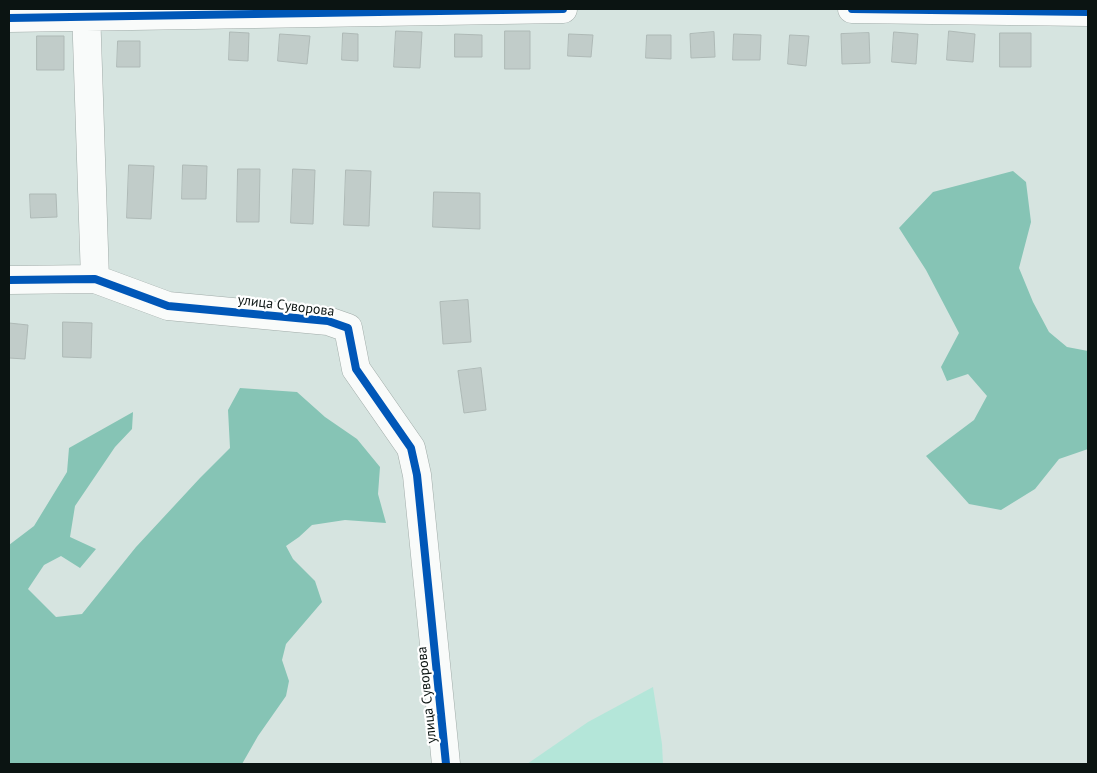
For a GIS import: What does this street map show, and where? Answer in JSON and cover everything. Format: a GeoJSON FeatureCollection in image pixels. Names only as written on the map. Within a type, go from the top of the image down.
{"type":"FeatureCollection","features":[{"type":"Feature","properties":{"kind":"street"},"geometry":{"type":"LineString","coordinates":[[9,18],[86,13],[562,9]]}},
{"type":"Feature","properties":{"kind":"street"},"geometry":{"type":"LineString","coordinates":[[852,9],[1088,12]]}},
{"type":"Feature","properties":{"kind":"street"},"geometry":{"type":"LineString","coordinates":[[86,13],[95,279]]}},
{"type":"Feature","properties":{"kind":"street","name":"улица Суворова"},"geometry":{"type":"LineString","coordinates":[[9,280],[95,279],[168,306],[328,321],[348,328],[356,369],[411,448],[417,475],[446,764]]}},
{"type":"Feature","properties":{"kind":"shaded area"},"geometry":{"type":"Polygon","coordinates":[[[1013,171],[1026,182],[1031,222],[1019,268],[1033,302],[1049,332],[1067,347],[1088,351],[1088,449],[1059,459],[1035,489],[1001,510],[969,504],[926,456],[974,420],[987,396],[968,374],[947,381],[941,367],[959,333],[926,270],[899,228],[933,192],[1013,171]]]}},
{"type":"Feature","properties":{"kind":"shaded area"},"geometry":{"type":"Polygon","coordinates":[[[240,388],[297,392],[325,417],[357,439],[380,467],[378,494],[386,523],[345,520],[312,525],[286,546],[293,559],[315,581],[322,602],[286,644],[282,660],[289,681],[286,696],[258,736],[242,764],[9,764],[9,545],[34,526],[67,472],[69,448],[133,412],[132,429],[115,447],[75,506],[70,537],[96,549],[80,568],[61,556],[44,565],[28,589],[56,617],[82,614],[136,547],[230,448],[228,410],[240,388]]]}},
{"type":"Feature","properties":{"kind":"shaded area"},"geometry":{"type":"Polygon","coordinates":[[[653,687],[662,744],[663,764],[527,764],[588,722],[653,687]]]}},
{"type":"Feature","properties":{"kind":"building"},"geometry":{"type":"Polygon","coordinates":[[[396,31],[422,32],[420,68],[394,67],[396,31]]]}},
{"type":"Feature","properties":{"kind":"building"},"geometry":{"type":"Polygon","coordinates":[[[505,31],[530,31],[530,69],[505,69],[505,31]]]}},
{"type":"Feature","properties":{"kind":"building"},"geometry":{"type":"Polygon","coordinates":[[[949,31],[975,34],[973,62],[947,60],[949,31]]]}},
{"type":"Feature","properties":{"kind":"building"},"geometry":{"type":"Polygon","coordinates":[[[230,32],[249,33],[248,61],[229,60],[230,32]]]}},
{"type":"Feature","properties":{"kind":"building"},"geometry":{"type":"Polygon","coordinates":[[[714,32],[715,57],[691,58],[690,34],[714,32]]]}},
{"type":"Feature","properties":{"kind":"building"},"geometry":{"type":"Polygon","coordinates":[[[894,32],[918,34],[916,64],[892,62],[894,32]]]}},
{"type":"Feature","properties":{"kind":"building"},"geometry":{"type":"Polygon","coordinates":[[[343,33],[358,34],[358,61],[342,60],[343,33]]]}},
{"type":"Feature","properties":{"kind":"building"},"geometry":{"type":"Polygon","coordinates":[[[869,33],[870,63],[842,64],[841,34],[869,33]]]}},
{"type":"Feature","properties":{"kind":"building"},"geometry":{"type":"Polygon","coordinates":[[[1000,33],[1031,33],[1031,67],[1000,67],[1000,33]]]}},
{"type":"Feature","properties":{"kind":"building"},"geometry":{"type":"Polygon","coordinates":[[[280,34],[310,36],[307,64],[278,61],[280,34]]]}},
{"type":"Feature","properties":{"kind":"building"},"geometry":{"type":"Polygon","coordinates":[[[455,34],[482,35],[482,57],[455,57],[455,34]]]}},
{"type":"Feature","properties":{"kind":"building"},"geometry":{"type":"Polygon","coordinates":[[[569,34],[593,35],[591,57],[568,56],[569,34]]]}},
{"type":"Feature","properties":{"kind":"building"},"geometry":{"type":"Polygon","coordinates":[[[734,34],[761,35],[760,60],[733,60],[734,34]]]}},
{"type":"Feature","properties":{"kind":"building"},"geometry":{"type":"Polygon","coordinates":[[[647,35],[671,35],[671,59],[646,58],[647,35]]]}},
{"type":"Feature","properties":{"kind":"building"},"geometry":{"type":"Polygon","coordinates":[[[790,35],[809,36],[806,66],[788,64],[790,35]]]}},
{"type":"Feature","properties":{"kind":"building"},"geometry":{"type":"Polygon","coordinates":[[[37,36],[64,36],[64,70],[37,70],[37,36]]]}},
{"type":"Feature","properties":{"kind":"building"},"geometry":{"type":"Polygon","coordinates":[[[118,41],[140,41],[140,67],[117,67],[118,41]]]}},
{"type":"Feature","properties":{"kind":"building"},"geometry":{"type":"Polygon","coordinates":[[[129,165],[154,166],[151,219],[127,218],[129,165]]]}},
{"type":"Feature","properties":{"kind":"building"},"geometry":{"type":"Polygon","coordinates":[[[183,165],[207,166],[206,199],[182,199],[183,165]]]}},
{"type":"Feature","properties":{"kind":"building"},"geometry":{"type":"Polygon","coordinates":[[[238,169],[260,169],[259,222],[237,222],[238,169]]]}},
{"type":"Feature","properties":{"kind":"building"},"geometry":{"type":"Polygon","coordinates":[[[293,169],[315,170],[313,224],[291,223],[293,169]]]}},
{"type":"Feature","properties":{"kind":"building"},"geometry":{"type":"Polygon","coordinates":[[[346,170],[371,171],[369,226],[344,225],[346,170]]]}},
{"type":"Feature","properties":{"kind":"building"},"geometry":{"type":"Polygon","coordinates":[[[434,192],[480,193],[480,229],[433,227],[434,192]]]}},
{"type":"Feature","properties":{"kind":"building"},"geometry":{"type":"Polygon","coordinates":[[[30,194],[56,194],[57,217],[31,218],[30,194]]]}},
{"type":"Feature","properties":{"kind":"building"},"geometry":{"type":"Polygon","coordinates":[[[468,300],[471,342],[443,344],[440,302],[468,300]]]}},
{"type":"Feature","properties":{"kind":"building"},"geometry":{"type":"Polygon","coordinates":[[[63,322],[92,323],[91,358],[63,357],[63,322]]]}},
{"type":"Feature","properties":{"kind":"building"},"geometry":{"type":"Polygon","coordinates":[[[9,323],[28,325],[25,359],[9,358],[9,323]]]}},
{"type":"Feature","properties":{"kind":"building"},"geometry":{"type":"Polygon","coordinates":[[[481,368],[486,410],[464,413],[458,371],[481,368]]]}},
{"type":"Feature","properties":{"kind":"cycle path"},"geometry":{"type":"LineString","coordinates":[[9,18],[563,9]]}},
{"type":"Feature","properties":{"kind":"cycle path"},"geometry":{"type":"LineString","coordinates":[[852,9],[1088,12]]}},
{"type":"Feature","properties":{"kind":"cycle path"},"geometry":{"type":"LineString","coordinates":[[9,280],[95,279],[168,306],[328,321],[348,328],[356,369],[411,448],[417,475],[446,764]]}}]}
